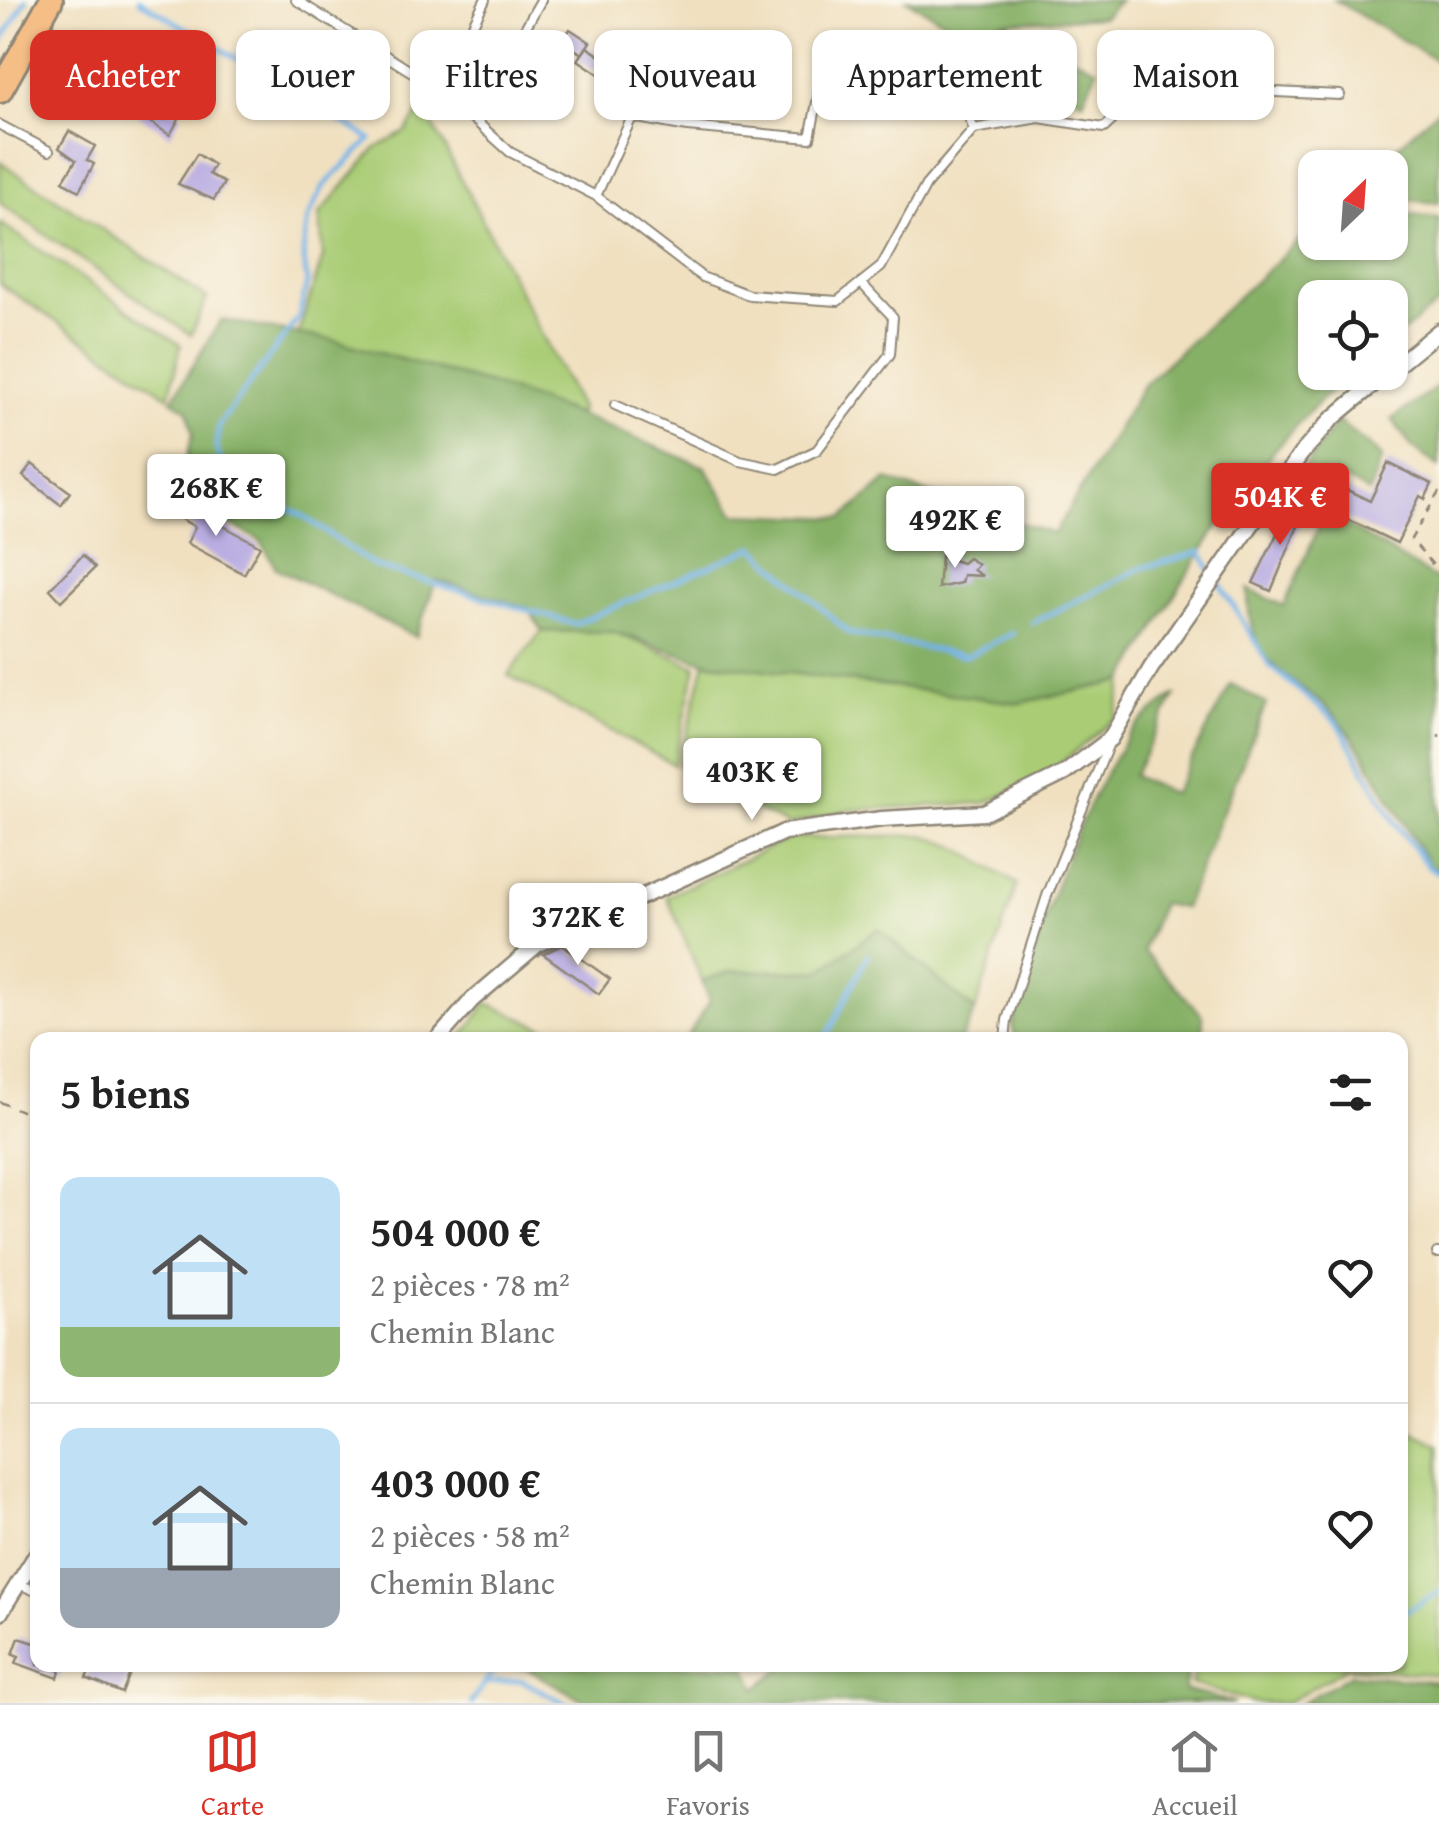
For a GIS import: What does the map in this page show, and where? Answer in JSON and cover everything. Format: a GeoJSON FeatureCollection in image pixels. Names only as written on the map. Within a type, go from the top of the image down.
{"type":"FeatureCollection","features":[{"type":"Feature","properties":{"kind":"main road"},"geometry":{"type":"LineString","coordinates":[[0,91],[52,0]]}},
{"type":"Feature","properties":{"kind":"street"},"geometry":{"type":"LineString","coordinates":[[1408,356],[1439,331]]}},
{"type":"Feature","properties":{"kind":"street"},"geometry":{"type":"LineString","coordinates":[[444,1032],[472,1000],[538,944],[784,832],[882,819],[984,813],[1065,773],[1110,739],[1151,668],[1301,454],[1331,420],[1367,390]]}},
{"type":"Feature","properties":{"kind":"street"},"geometry":{"type":"LineString","coordinates":[[0,1613],[30,1565]]}},
{"type":"Feature","properties":{"kind":"lane"},"geometry":{"type":"LineString","coordinates":[[296,0],[410,71]]}},
{"type":"Feature","properties":{"kind":"lane"},"geometry":{"type":"LineString","coordinates":[[486,0],[471,29],[518,39],[541,0]]}},
{"type":"Feature","properties":{"kind":"lane"},"geometry":{"type":"LineString","coordinates":[[596,196],[632,117],[688,127],[810,138],[819,92],[898,72],[960,98],[974,129]]}},
{"type":"Feature","properties":{"kind":"lane"},"geometry":{"type":"LineString","coordinates":[[474,120],[510,152],[596,196],[702,278],[748,295],[838,302],[881,267],[926,185],[974,129],[1039,118],[1104,128],[1136,98],[1170,80],[1229,90],[1340,95]]}},
{"type":"Feature","properties":{"kind":"lane"},"geometry":{"type":"LineString","coordinates":[[0,125],[49,152]]}},
{"type":"Feature","properties":{"kind":"lane"},"geometry":{"type":"LineString","coordinates":[[615,404],[740,461],[778,469],[817,450],[890,354],[893,317],[860,283]]}},
{"type":"Feature","properties":{"kind":"lane"},"geometry":{"type":"LineString","coordinates":[[1006,1032],[1047,896],[1110,739]]}},
{"type":"Feature","properties":{"kind":"lane"},"geometry":{"type":"LineString","coordinates":[[18,1584],[30,1589]]}},
{"type":"Feature","properties":{"kind":"path"},"geometry":{"type":"LineString","coordinates":[[1439,492],[1411,539],[1439,572]]}},
{"type":"Feature","properties":{"kind":"path"},"geometry":{"type":"LineString","coordinates":[[0,1102],[30,1115]]}},
{"type":"Feature","properties":{"kind":"green space"},"geometry":{"type":"Polygon","coordinates":[[[907,0],[1120,0],[1103,17],[1003,22],[1019,30],[959,30],[907,0]]]}},
{"type":"Feature","properties":{"kind":"green space"},"geometry":{"type":"Polygon","coordinates":[[[1335,0],[1439,0],[1439,62],[1335,0]]]}},
{"type":"Feature","properties":{"kind":"green space"},"geometry":{"type":"Polygon","coordinates":[[[1077,59],[1097,69],[1083,101],[1077,98],[1077,59]]]}},
{"type":"Feature","properties":{"kind":"green space"},"geometry":{"type":"Polygon","coordinates":[[[1439,108],[1439,203],[1408,200],[1408,150],[1393,150],[1439,108]]]}},
{"type":"Feature","properties":{"kind":"green space"},"geometry":{"type":"Polygon","coordinates":[[[414,120],[430,120],[581,410],[576,414],[497,386],[298,334],[323,257],[320,214],[376,148],[406,132],[414,120]]]}},
{"type":"Feature","properties":{"kind":"green space"},"geometry":{"type":"Polygon","coordinates":[[[0,162],[207,298],[191,335],[0,203],[0,162]]]}},
{"type":"Feature","properties":{"kind":"green space"},"geometry":{"type":"Polygon","coordinates":[[[1408,215],[1439,218],[1439,303],[1408,328],[1408,280],[1298,280],[1298,390],[1332,390],[1284,439],[1225,516],[1124,681],[1019,703],[705,662],[614,632],[542,631],[528,608],[436,580],[416,637],[276,568],[261,541],[178,496],[193,433],[188,410],[172,400],[221,320],[333,340],[497,386],[576,414],[705,467],[735,514],[843,518],[887,480],[1054,534],[1144,384],[1298,242],[1298,260],[1408,260],[1408,215]]]}},
{"type":"Feature","properties":{"kind":"green space"},"geometry":{"type":"Polygon","coordinates":[[[0,223],[181,345],[169,397],[0,284],[0,223]]]}},
{"type":"Feature","properties":{"kind":"green space"},"geometry":{"type":"Polygon","coordinates":[[[1439,386],[1439,467],[1412,447],[1392,419],[1439,386]]]}},
{"type":"Feature","properties":{"kind":"green space"},"geometry":{"type":"Polygon","coordinates":[[[1338,421],[1382,457],[1369,493],[1336,473],[1316,507],[1439,581],[1439,870],[1430,866],[1349,733],[1333,714],[1268,659],[1257,642],[1250,619],[1248,589],[1284,606],[1320,524],[1291,485],[1338,421]]]}},
{"type":"Feature","properties":{"kind":"green space"},"geometry":{"type":"Polygon","coordinates":[[[542,631],[614,632],[696,666],[674,765],[508,675],[542,631]]]}},
{"type":"Feature","properties":{"kind":"green space"},"geometry":{"type":"Polygon","coordinates":[[[705,662],[1019,703],[1124,681],[1116,718],[1042,779],[985,803],[849,810],[788,825],[758,810],[735,789],[679,766],[705,662]]]}},
{"type":"Feature","properties":{"kind":"green space"},"geometry":{"type":"Polygon","coordinates":[[[1231,684],[1266,704],[1184,908],[1161,904],[1143,951],[1203,1016],[1202,1032],[1014,1032],[1012,1026],[1047,913],[1090,802],[1135,728],[1176,694],[1133,776],[1173,794],[1231,684]]]}},
{"type":"Feature","properties":{"kind":"green space"},"geometry":{"type":"Polygon","coordinates":[[[924,835],[954,846],[1017,884],[975,1011],[878,929],[820,971],[731,971],[702,981],[667,896],[790,838],[924,835]]]}},
{"type":"Feature","properties":{"kind":"green space"},"geometry":{"type":"Polygon","coordinates":[[[878,929],[975,1011],[965,1032],[690,1032],[710,1001],[702,981],[731,971],[820,971],[878,929]]]}},
{"type":"Feature","properties":{"kind":"green space"},"geometry":{"type":"Polygon","coordinates":[[[487,1003],[554,1032],[466,1032],[487,1003]]]}},
{"type":"Feature","properties":{"kind":"green space"},"geometry":{"type":"Polygon","coordinates":[[[1408,1431],[1439,1445],[1439,1675],[1404,1672],[1408,1672],[1408,1431]]]}},
{"type":"Feature","properties":{"kind":"green space"},"geometry":{"type":"Polygon","coordinates":[[[532,1672],[748,1672],[757,1688],[776,1672],[1188,1672],[1184,1690],[1235,1703],[588,1703],[532,1672]]]}},
{"type":"Feature","properties":{"kind":"green space"},"geometry":{"type":"Polygon","coordinates":[[[1195,1672],[1339,1672],[1286,1703],[1256,1703],[1191,1684],[1195,1672]]]}},
{"type":"Feature","properties":{"kind":"green space"},"geometry":{"type":"Polygon","coordinates":[[[1351,1674],[1439,1682],[1439,1703],[1301,1703],[1351,1674]]]}},
{"type":"Feature","properties":{"kind":"building"},"geometry":{"type":"Polygon","coordinates":[[[574,32],[590,42],[582,54],[574,49],[574,32]]]}},
{"type":"Feature","properties":{"kind":"building"},"geometry":{"type":"Polygon","coordinates":[[[587,47],[594,52],[594,71],[578,60],[587,47]]]}},
{"type":"Feature","properties":{"kind":"building"},"geometry":{"type":"Polygon","coordinates":[[[147,120],[178,120],[170,135],[147,120]]]}},
{"type":"Feature","properties":{"kind":"building"},"geometry":{"type":"Polygon","coordinates":[[[69,131],[95,146],[87,160],[94,164],[79,191],[63,181],[76,160],[59,148],[69,131]]]}},
{"type":"Feature","properties":{"kind":"building"},"geometry":{"type":"Polygon","coordinates":[[[197,154],[214,165],[209,174],[224,183],[214,200],[178,184],[197,154]]]}},
{"type":"Feature","properties":{"kind":"building"},"geometry":{"type":"Polygon","coordinates":[[[1388,463],[1432,484],[1425,499],[1420,496],[1397,543],[1330,511],[1341,487],[1370,501],[1388,463]]]}},
{"type":"Feature","properties":{"kind":"building"},"geometry":{"type":"Polygon","coordinates":[[[32,464],[70,492],[61,505],[23,476],[32,464]]]}},
{"type":"Feature","properties":{"kind":"building"},"geometry":{"type":"Polygon","coordinates":[[[174,499],[260,546],[244,574],[187,543],[195,527],[167,511],[174,499]]]}},
{"type":"Feature","properties":{"kind":"building"},"geometry":{"type":"Polygon","coordinates":[[[1293,501],[1306,507],[1271,591],[1253,583],[1293,501]]]}},
{"type":"Feature","properties":{"kind":"building"},"geometry":{"type":"Polygon","coordinates":[[[83,555],[95,568],[61,601],[50,589],[83,555]]]}},
{"type":"Feature","properties":{"kind":"building"},"geometry":{"type":"Polygon","coordinates":[[[941,556],[962,563],[968,558],[978,564],[973,570],[983,576],[963,575],[961,583],[938,588],[941,556]]]}},
{"type":"Feature","properties":{"kind":"building"},"geometry":{"type":"Polygon","coordinates":[[[562,945],[610,979],[599,994],[543,954],[562,945]]]}},
{"type":"Feature","properties":{"kind":"building"},"geometry":{"type":"Polygon","coordinates":[[[19,1638],[30,1641],[30,1668],[16,1663],[19,1656],[13,1654],[19,1638]]]}},
{"type":"Feature","properties":{"kind":"building"},"geometry":{"type":"Polygon","coordinates":[[[89,1672],[131,1672],[122,1693],[86,1678],[89,1672]]]}},
{"type":"Feature","properties":{"kind":"waterway"},"geometry":{"type":"LineString","coordinates":[[0,44],[26,0]]}},
{"type":"Feature","properties":{"kind":"waterway"},"geometry":{"type":"LineString","coordinates":[[139,0],[371,139],[323,187],[308,218],[303,252],[307,282],[299,317],[219,425],[216,447],[223,469],[238,483],[303,516],[374,566],[575,624],[754,547],[849,633],[966,656],[1013,633]]}},
{"type":"Feature","properties":{"kind":"waterway"},"geometry":{"type":"LineString","coordinates":[[1032,623],[1142,568],[1201,552],[1210,569]]}},
{"type":"Feature","properties":{"kind":"waterway"},"geometry":{"type":"LineString","coordinates":[[1220,584],[1270,666],[1338,723],[1396,824],[1429,868],[1439,873]]}},
{"type":"Feature","properties":{"kind":"waterway"},"geometry":{"type":"LineString","coordinates":[[829,1032],[868,955]]}},
{"type":"Feature","properties":{"kind":"waterway"},"geometry":{"type":"LineString","coordinates":[[1408,1609],[1439,1592]]}},
{"type":"Feature","properties":{"kind":"waterway"},"geometry":{"type":"LineString","coordinates":[[471,1703],[492,1672]]}},
{"type":"Feature","properties":{"kind":"waterway"},"geometry":{"type":"LineString","coordinates":[[487,1683],[521,1680],[565,1703]]}}]}
